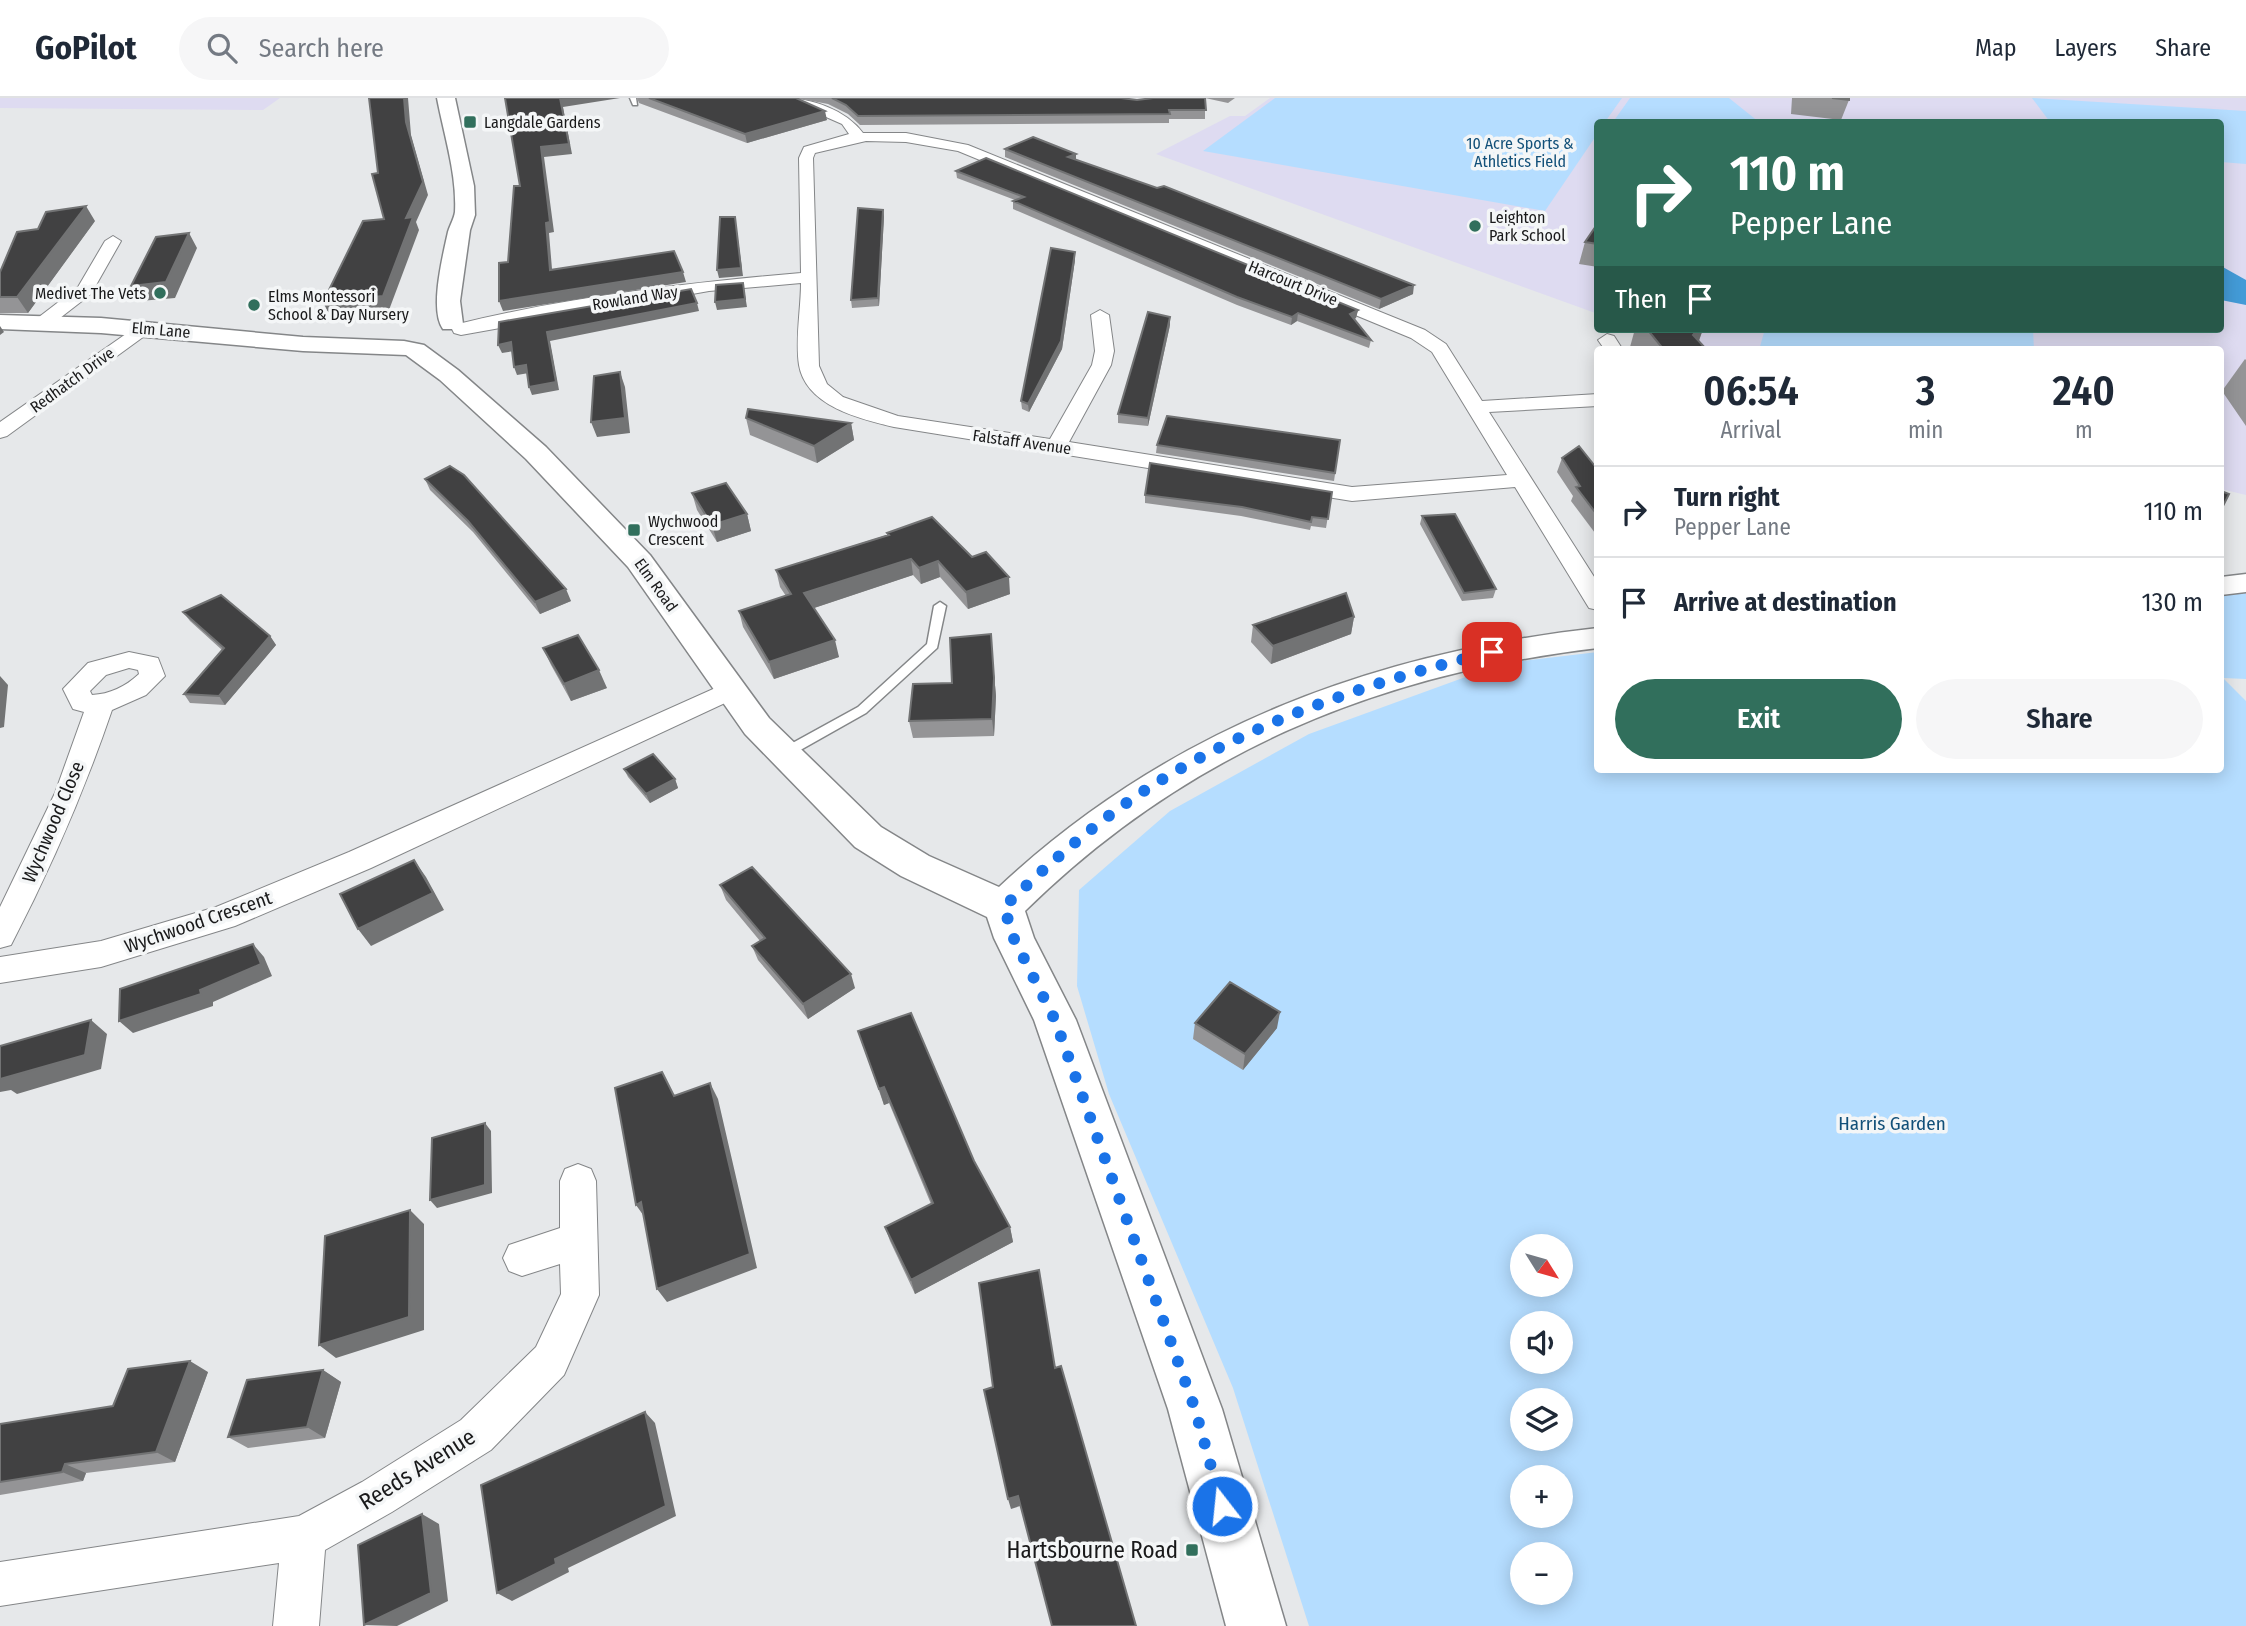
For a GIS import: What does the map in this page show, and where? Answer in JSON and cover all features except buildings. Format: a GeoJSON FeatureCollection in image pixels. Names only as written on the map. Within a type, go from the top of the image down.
{"type":"FeatureCollection","features":[{"type":"Feature","properties":{"kind":"main road"},"geometry":{"type":"LineString","coordinates":[[433,334],[465,215],[464,186],[446,98]]}},
{"type":"Feature","properties":{"kind":"main road","name":"Elm Lane"},"geometry":{"type":"LineString","coordinates":[[0,322],[45,321],[143,328],[346,348],[433,334]]}},
{"type":"Feature","properties":{"kind":"main road","name":"Elm Road"},"geometry":{"type":"LineString","coordinates":[[433,334],[537,453],[639,561],[757,726],[783,754],[868,837],[915,866],[1004,907]]}},
{"type":"Feature","properties":{"kind":"main road"},"geometry":{"type":"LineString","coordinates":[[2224,586],[2246,583]]}},
{"type":"Feature","properties":{"kind":"main road"},"geometry":{"type":"LineString","coordinates":[[1256,1626],[1191,1396],[1055,1020],[1014,939],[1004,907],[1073,843],[1148,789],[1281,719],[1466,658],[1547,642],[1594,638]]}},
{"type":"Feature","properties":{"kind":"street"},"geometry":{"type":"LineString","coordinates":[[446,98],[452,98]]}},
{"type":"Feature","properties":{"kind":"street"},"geometry":{"type":"LineString","coordinates":[[790,98],[847,121],[860,139]]}},
{"type":"Feature","properties":{"kind":"street","name":"Falstaff Avenue"},"geometry":{"type":"LineString","coordinates":[[860,139],[824,144],[809,150],[806,158],[810,278],[809,366],[819,387],[836,401],[894,421],[1352,494],[1521,480]]}},
{"type":"Feature","properties":{"kind":"street","name":"Harcourt Drive"},"geometry":{"type":"LineString","coordinates":[[860,139],[931,140],[963,148],[1418,334],[1439,348],[1594,597]]}},
{"type":"Feature","properties":{"kind":"street"},"geometry":{"type":"LineString","coordinates":[[45,321],[85,290],[113,241]]}},
{"type":"Feature","properties":{"kind":"street","name":"Rowland Way"},"geometry":{"type":"LineString","coordinates":[[433,334],[501,320],[709,286],[810,278]]}},
{"type":"Feature","properties":{"kind":"street"},"geometry":{"type":"LineString","coordinates":[[1056,446],[1104,359],[1104,333],[1099,319],[1078,326]]}},
{"type":"Feature","properties":{"kind":"street","name":"Redhatch Drive"},"geometry":{"type":"LineString","coordinates":[[0,432],[143,328]]}},
{"type":"Feature","properties":{"kind":"street"},"geometry":{"type":"LineString","coordinates":[[1477,407],[1594,400]]}},
{"type":"Feature","properties":{"kind":"street","name":"Wychwood Crescent"},"geometry":{"type":"LineString","coordinates":[[0,970],[101,954],[224,917],[360,860],[731,690]]}},
{"type":"Feature","properties":{"kind":"street","name":"Wychwood Close"},"geometry":{"type":"LineString","coordinates":[[0,936],[50,838],[100,705]]}},
{"type":"Feature","properties":{"kind":"street","name":"Reeds Avenue"},"geometry":{"type":"LineString","coordinates":[[0,1584],[304,1537],[377,1497],[476,1434],[550,1361],[580,1295],[578,1181]]}},
{"type":"Feature","properties":{"kind":"street"},"geometry":{"type":"LineString","coordinates":[[522,1258],[581,1240]]}},
{"type":"Feature","properties":{"kind":"street"},"geometry":{"type":"LineString","coordinates":[[296,1626],[304,1537]]}},
{"type":"Feature","properties":{"kind":"lane"},"geometry":{"type":"LineString","coordinates":[[783,754],[862,710],[933,645],[940,606]]}},
{"type":"Feature","properties":{"kind":"shaded area"},"geometry":{"type":"Polygon","coordinates":[[[0,98],[280,98],[263,110],[0,108],[0,98]]]}},
{"type":"Feature","properties":{"kind":"shaded area","name":"Leighton Park School"},"geometry":{"type":"Polygon","coordinates":[[[1270,98],[2246,98],[2246,495],[2224,490],[2224,346],[1694,346],[1654,333],[2224,333],[2224,119],[1594,119],[1594,313],[1156,154],[1230,116],[1245,116],[1270,98]]]}},
{"type":"Feature","properties":{"kind":"green space","name":"10 Acre Sports & Athletics Field"},"geometry":{"type":"Polygon","coordinates":[[[1275,98],[1622,98],[1607,119],[1594,119],[1594,139],[1545,211],[1203,151],[1275,98]]]}},
{"type":"Feature","properties":{"kind":"green space"},"geometry":{"type":"Polygon","coordinates":[[[1630,98],[1729,98],[1755,119],[1615,119],[1630,98]]]}},
{"type":"Feature","properties":{"kind":"green space"},"geometry":{"type":"Polygon","coordinates":[[[2032,98],[2246,111],[2246,164],[2224,162],[2224,119],[2048,119],[2032,98]]]}},
{"type":"Feature","properties":{"kind":"green space"},"geometry":{"type":"Polygon","coordinates":[[[1764,333],[2033,333],[2034,346],[1760,346],[1764,333]]]}},
{"type":"Feature","properties":{"kind":"green space","name":"Harris Garden"},"geometry":{"type":"Polygon","coordinates":[[[2246,593],[2246,679],[2224,678],[2224,596],[2246,593]]]}},
{"type":"Feature","properties":{"kind":"green space","name":"Harris Garden"},"geometry":{"type":"Polygon","coordinates":[[[1594,652],[1594,773],[2224,773],[2224,679],[2246,701],[2246,1626],[1309,1626],[1233,1388],[1109,1094],[1077,986],[1079,890],[1170,811],[1309,734],[1504,663],[1594,652]]]}},
{"type":"Feature","properties":{"kind":"water"},"geometry":{"type":"Polygon","coordinates":[[[2224,268],[2246,280],[2246,305],[2224,301],[2224,268]]]}},
{"type":"Feature","properties":{"kind":"place","name":"Langdale Gardens"},"geometry":{"type":"Point","coordinates":[470,122]}},
{"type":"Feature","properties":{"kind":"place","name":"Leighton Park School"},"geometry":{"type":"Point","coordinates":[1475,226]}},
{"type":"Feature","properties":{"kind":"place","name":"Medivet The Vets"},"geometry":{"type":"Point","coordinates":[160,293]}},
{"type":"Feature","properties":{"kind":"place","name":"Elms Montessori School & Day Nursery"},"geometry":{"type":"Point","coordinates":[254,305]}},
{"type":"Feature","properties":{"kind":"place","name":"Wychwood Crescent"},"geometry":{"type":"Point","coordinates":[634,530]}},
{"type":"Feature","properties":{"kind":"place","name":"Hartsbourne Road"},"geometry":{"type":"Point","coordinates":[1192,1550]}},
{"type":"Feature","properties":{"kind":"route"},"geometry":{"type":"LineString","coordinates":[[1222,1506],[1195,1409],[1055,1020],[1014,939],[1004,907],[1073,843],[1148,789],[1215,752],[1281,719],[1440,665],[1492,652]]}}]}
